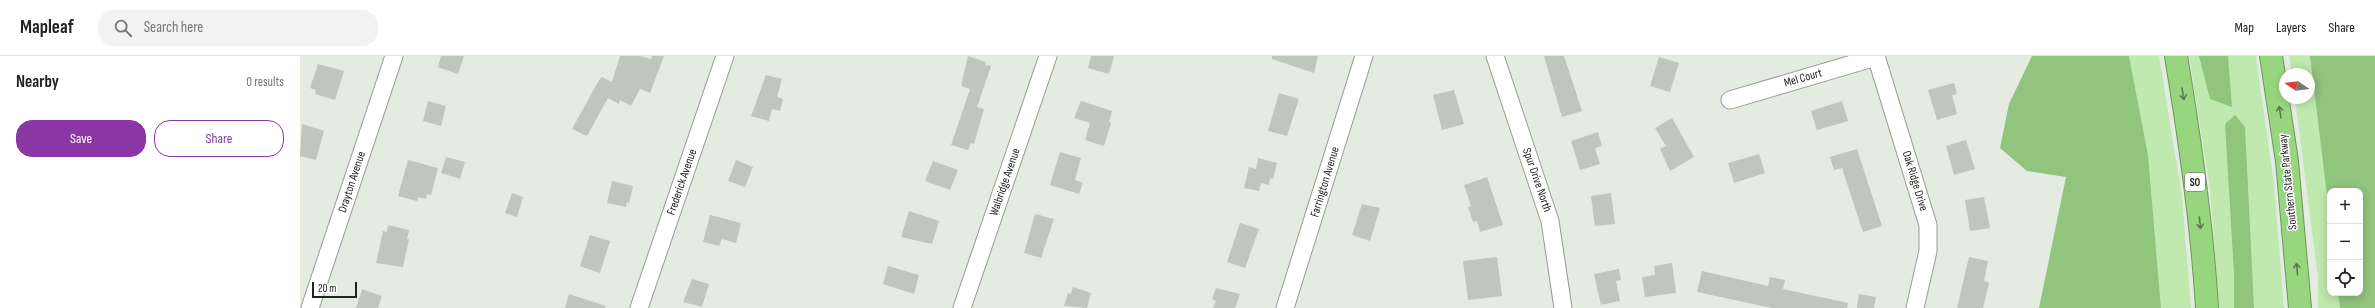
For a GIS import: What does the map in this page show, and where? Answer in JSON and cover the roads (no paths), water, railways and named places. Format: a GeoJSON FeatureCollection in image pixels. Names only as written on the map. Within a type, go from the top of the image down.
{"type":"FeatureCollection","features":[{"type":"Feature","properties":{"kind":"highway","name":"SO"},"geometry":{"type":"LineString","coordinates":[[2176,56],[2192,150],[2204,252],[2207,308]]}},
{"type":"Feature","properties":{"kind":"highway","name":"Southern State Parkway"},"geometry":{"type":"LineString","coordinates":[[2271,56],[2288,161],[2300,308]]}},
{"type":"Feature","properties":{"kind":"street","name":"Drayton Avenue"},"geometry":{"type":"LineString","coordinates":[[310,308],[394,56]]}},
{"type":"Feature","properties":{"kind":"street","name":"Frederick Avenue"},"geometry":{"type":"LineString","coordinates":[[639,308],[725,56]]}},
{"type":"Feature","properties":{"kind":"street","name":"Walbridge Avenue"},"geometry":{"type":"LineString","coordinates":[[962,308],[1048,56]]}},
{"type":"Feature","properties":{"kind":"street","name":"Farrington Avenue"},"geometry":{"type":"LineString","coordinates":[[1285,308],[1364,56]]}},
{"type":"Feature","properties":{"kind":"street","name":"Spur Drive North"},"geometry":{"type":"LineString","coordinates":[[1495,56],[1550,221],[1563,308]]}},
{"type":"Feature","properties":{"kind":"street","name":"Mel Court"},"geometry":{"type":"LineString","coordinates":[[1730,100],[1876,56]]}},
{"type":"Feature","properties":{"kind":"street","name":"Oak Ridge Drive"},"geometry":{"type":"LineString","coordinates":[[1876,56],[1928,225],[1928,252],[1915,308]]}}]}
